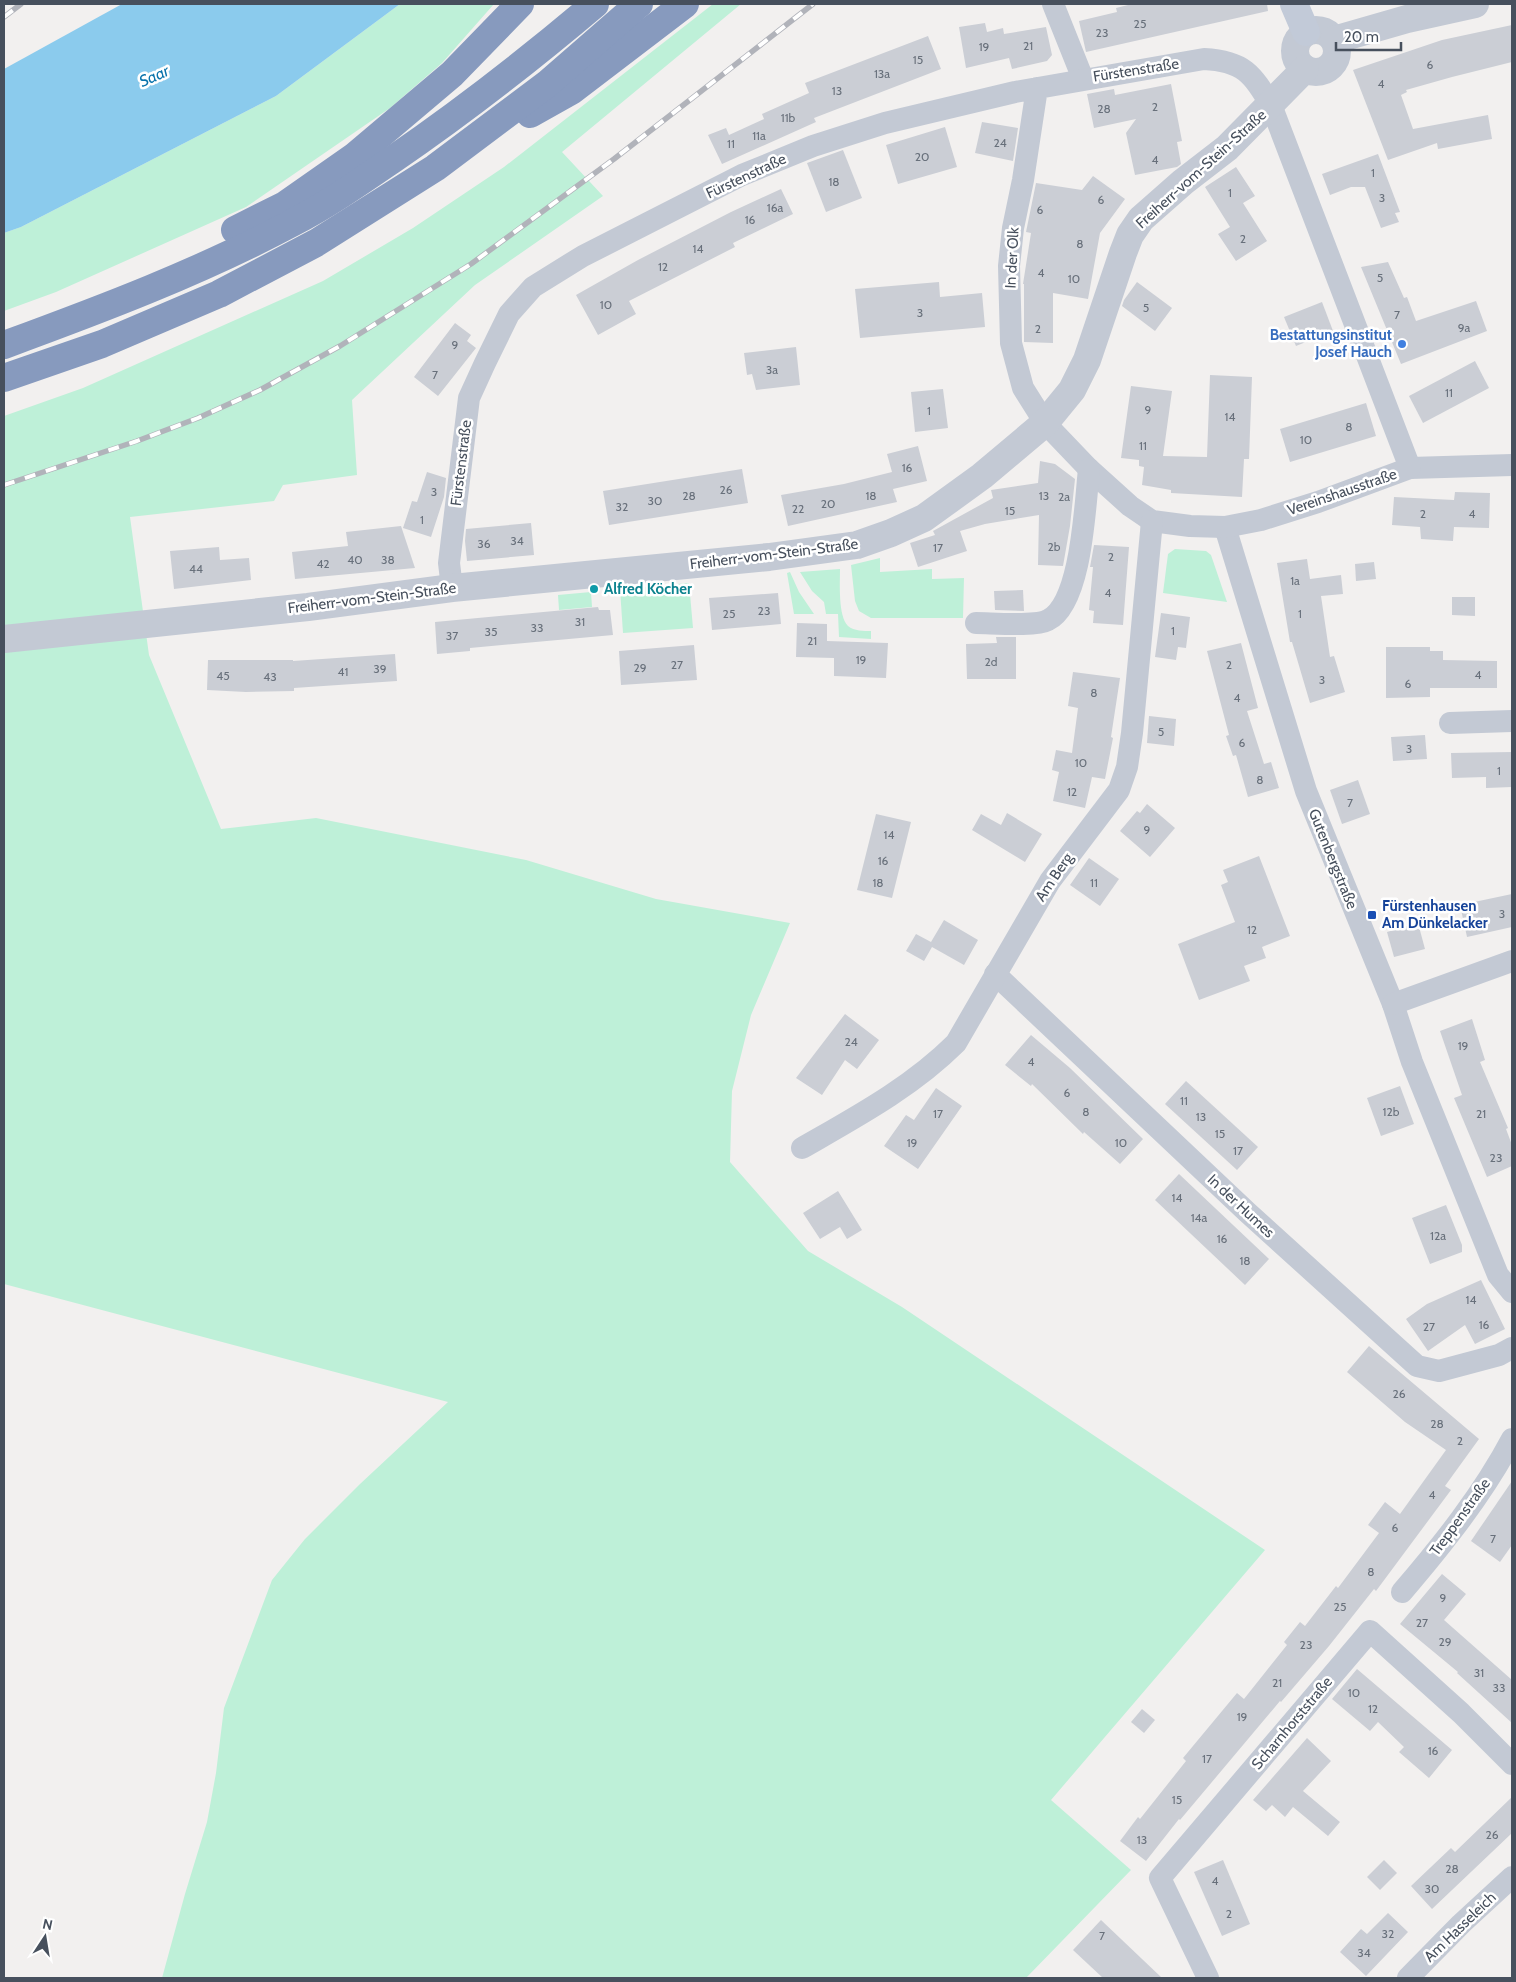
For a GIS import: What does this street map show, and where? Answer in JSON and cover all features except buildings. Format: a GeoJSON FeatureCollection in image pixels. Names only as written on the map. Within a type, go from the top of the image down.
{"type":"FeatureCollection","features":[{"type":"Feature","properties":{"kind":"highway"},"geometry":{"type":"LineString","coordinates":[[152,290],[203,246],[285,205],[355,156],[452,74],[520,4]]}},
{"type":"Feature","properties":{"kind":"highway"},"geometry":{"type":"LineString","coordinates":[[4,345],[152,290],[293,222],[365,179],[428,135],[527,61],[595,4]]}},
{"type":"Feature","properties":{"kind":"highway"},"geometry":{"type":"LineString","coordinates":[[435,168],[547,84],[639,4]]}},
{"type":"Feature","properties":{"kind":"highway"},"geometry":{"type":"LineString","coordinates":[[4,378],[102,344],[219,294],[316,243],[435,168],[571,91],[685,4]]}},
{"type":"Feature","properties":{"kind":"main road"},"geometry":{"type":"LineString","coordinates":[[1294,4],[1306,32]]}},
{"type":"Feature","properties":{"kind":"street"},"geometry":{"type":"LineString","coordinates":[[1053,4],[1083,79]]}},
{"type":"Feature","properties":{"kind":"street"},"geometry":{"type":"LineString","coordinates":[[1334,40],[1407,19],[1475,4]]}},
{"type":"Feature","properties":{"kind":"street"},"geometry":{"type":"LineString","coordinates":[[1319,30],[1330,35],[1334,40],[1337,53],[1332,66],[1319,72],[1306,69],[1297,60],[1296,47],[1301,36],[1306,32],[1319,30]]}},
{"type":"Feature","properties":{"kind":"street","name":"Fürstenstraße"},"geometry":{"type":"LineString","coordinates":[[452,588],[449,563],[470,398],[484,363],[510,314],[533,287],[583,256],[742,175],[813,146],[885,123],[1037,88],[1204,59],[1224,60],[1243,69],[1256,80],[1271,105]]}},
{"type":"Feature","properties":{"kind":"street","name":"Freiherr-vom-Stein-Straße"},"geometry":{"type":"LineString","coordinates":[[4,639],[308,607],[452,588],[750,559],[857,545],[891,533],[924,518],[982,476],[1045,423],[1072,390],[1087,360],[1123,253],[1130,236],[1138,224],[1183,182],[1227,148],[1306,69]]}},
{"type":"Feature","properties":{"kind":"street","name":"In der Olk"},"geometry":{"type":"LineString","coordinates":[[1037,88],[1008,266],[1011,343],[1022,388],[1045,423]]}},
{"type":"Feature","properties":{"kind":"street","name":"Vereinshausstraße"},"geometry":{"type":"LineString","coordinates":[[1045,423],[1089,469],[1130,506],[1152,521],[1190,526],[1225,527],[1261,520],[1318,502],[1410,468],[1271,105]]}},
{"type":"Feature","properties":{"kind":"street"},"geometry":{"type":"LineString","coordinates":[[1410,468],[1512,465]]}},
{"type":"Feature","properties":{"kind":"street"},"geometry":{"type":"LineString","coordinates":[[976,623],[1036,623],[1048,620],[1064,606],[1074,580],[1089,469]]}},
{"type":"Feature","properties":{"kind":"street","name":"Am Berg"},"geometry":{"type":"LineString","coordinates":[[802,1148],[873,1106],[934,1065],[956,1043],[1050,881],[1119,790],[1127,767],[1152,521]]}},
{"type":"Feature","properties":{"kind":"street","name":"Gutenbergstraße"},"geometry":{"type":"LineString","coordinates":[[1225,527],[1306,791],[1393,1004],[1412,1062],[1498,1275],[1512,1292]]}},
{"type":"Feature","properties":{"kind":"street"},"geometry":{"type":"LineString","coordinates":[[1450,723],[1512,721]]}},
{"type":"Feature","properties":{"kind":"street"},"geometry":{"type":"LineString","coordinates":[[1393,1004],[1512,961]]}},
{"type":"Feature","properties":{"kind":"street","name":"In der Humes"},"geometry":{"type":"LineString","coordinates":[[995,974],[1247,1212],[1417,1366],[1439,1371],[1499,1355],[1512,1348]]}},
{"type":"Feature","properties":{"kind":"street","name":"Treppenstraße"},"geometry":{"type":"LineString","coordinates":[[1402,1592],[1448,1538],[1504,1455],[1512,1439]]}},
{"type":"Feature","properties":{"kind":"street","name":"Scharnhorststraße"},"geometry":{"type":"LineString","coordinates":[[1208,1978],[1160,1878],[1370,1631],[1460,1713],[1512,1764]]}},
{"type":"Feature","properties":{"kind":"street","name":"Am Hasseleich"},"geometry":{"type":"LineString","coordinates":[[1408,1978],[1461,1924],[1512,1877]]}},
{"type":"Feature","properties":{"kind":"green space"},"geometry":{"type":"Polygon","coordinates":[[[400,4],[494,4],[442,63],[390,108],[246,207],[56,292],[4,311],[4,233],[21,227],[276,96],[400,4]]]}},
{"type":"Feature","properties":{"kind":"green space"},"geometry":{"type":"Polygon","coordinates":[[[713,4],[741,4],[562,152],[603,196],[475,285],[352,400],[357,475],[283,485],[274,501],[130,517],[149,655],[221,829],[316,818],[526,860],[656,899],[790,923],[751,1015],[732,1091],[730,1162],[808,1251],[902,1307],[1265,1550],[1051,1800],[1131,1870],[1026,1978],[162,1978],[207,1822],[216,1773],[224,1708],[272,1580],[305,1539],[360,1484],[448,1402],[4,1284],[4,416],[83,388],[323,281],[413,228],[504,167],[713,4]]]}},
{"type":"Feature","properties":{"kind":"green space"},"geometry":{"type":"Polygon","coordinates":[[[1175,549],[1206,551],[1211,555],[1227,602],[1163,593],[1168,554],[1175,549]]]}},
{"type":"Feature","properties":{"kind":"green space"},"geometry":{"type":"Polygon","coordinates":[[[880,558],[880,572],[932,569],[932,579],[964,578],[963,618],[871,618],[859,611],[855,601],[851,565],[880,558]]]}},
{"type":"Feature","properties":{"kind":"green space"},"geometry":{"type":"Polygon","coordinates":[[[840,569],[840,599],[845,621],[853,629],[871,631],[871,639],[839,637],[838,614],[826,614],[824,602],[812,591],[800,572],[840,569]]]}},
{"type":"Feature","properties":{"kind":"green space"},"geometry":{"type":"Polygon","coordinates":[[[790,572],[799,592],[814,614],[794,614],[787,573],[790,572]]]}},
{"type":"Feature","properties":{"kind":"green space"},"geometry":{"type":"Polygon","coordinates":[[[689,583],[693,628],[623,633],[620,589],[689,583]]]}},
{"type":"Feature","properties":{"kind":"green space"},"geometry":{"type":"Polygon","coordinates":[[[591,592],[592,607],[559,610],[558,595],[591,592]]]}},
{"type":"Feature","properties":{"kind":"water","name":"Saar"},"geometry":{"type":"Polygon","coordinates":[[[122,4],[400,4],[276,96],[21,227],[4,233],[4,69],[122,4]]]}},
{"type":"Feature","properties":{"kind":"railway"},"geometry":{"type":"LineString","coordinates":[[4,17],[21,4]]}},
{"type":"Feature","properties":{"kind":"railway"},"geometry":{"type":"LineString","coordinates":[[4,485],[137,441],[198,418],[260,390],[340,346],[471,264],[614,159],[813,4]]}},
{"type":"Feature","properties":{"kind":"place","name":"Bestattungsinstitut Josef Hauch"},"geometry":{"type":"Point","coordinates":[1402,344]}},
{"type":"Feature","properties":{"kind":"place","name":"Alfred Köcher"},"geometry":{"type":"Point","coordinates":[594,589]}},
{"type":"Feature","properties":{"kind":"place","name":"Fürstenhausen Am Dünkelacker"},"geometry":{"type":"Point","coordinates":[1372,915]}}]}
